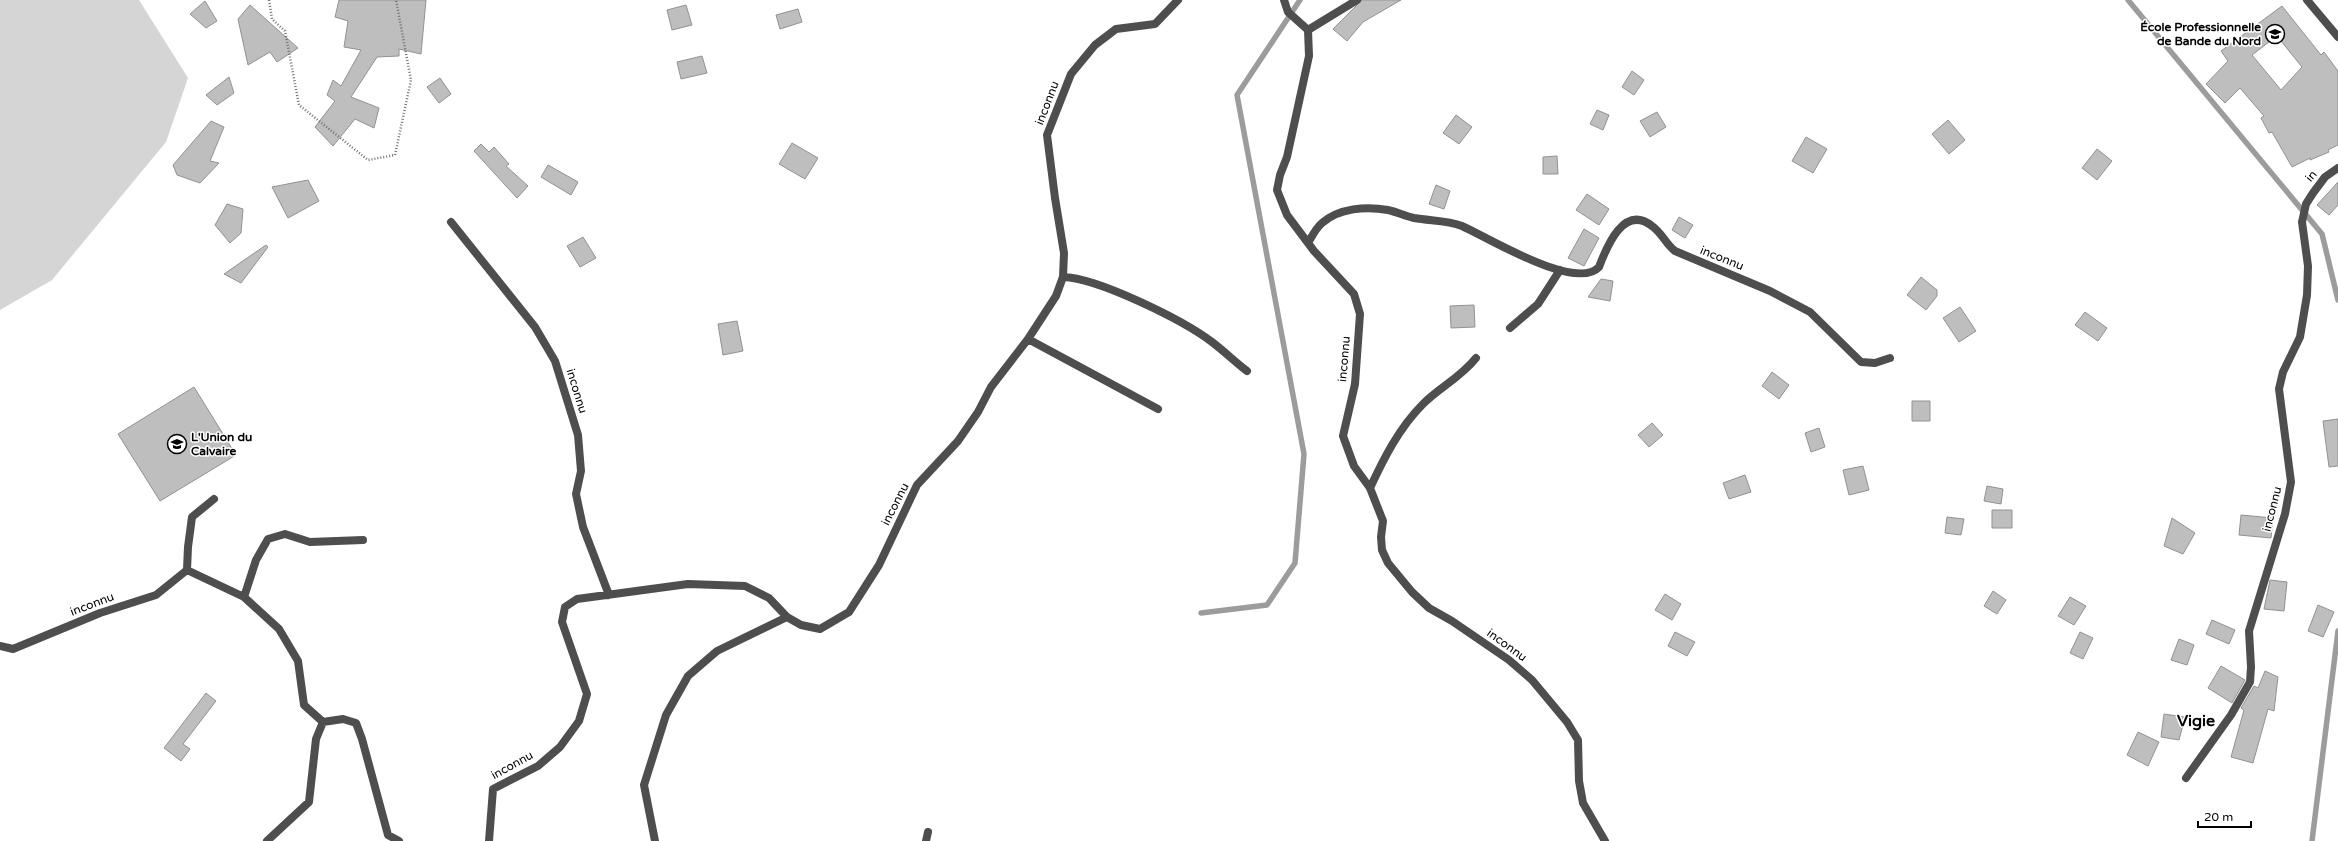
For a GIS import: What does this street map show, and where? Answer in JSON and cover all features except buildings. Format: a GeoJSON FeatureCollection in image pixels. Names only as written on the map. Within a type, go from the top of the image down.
{"type":"FeatureCollection","features":[{"type":"Feature","properties":{"kind":"street","name":"inconnu"},"geometry":{"type":"LineString","coordinates":[[489,841],[493,789],[498,785],[538,766],[560,746],[579,721],[587,694],[562,622],[565,607],[577,599],[688,584],[745,586],[769,598],[787,617],[801,625],[820,629],[849,612],[879,565],[918,485],[958,441],[978,412],[991,387],[1028,339],[1056,296],[1063,277],[1064,253],[1054,198],[1047,135],[1071,74],[1095,45],[1116,29],[1155,24],[1178,0]]}},
{"type":"Feature","properties":{"kind":"street"},"geometry":{"type":"LineString","coordinates":[[1284,0],[1288,12],[1306,28],[1357,0]]}},
{"type":"Feature","properties":{"kind":"street"},"geometry":{"type":"LineString","coordinates":[[2307,0],[2338,38]]}},
{"type":"Feature","properties":{"kind":"street","name":"inconnu"},"geometry":{"type":"LineString","coordinates":[[1306,28],[1309,56],[1287,157],[1280,175],[1277,190],[1287,215],[1308,243],[1354,294],[1360,314],[1355,384],[1343,436],[1354,466],[1370,488],[1383,522],[1381,537],[1382,550],[1388,563],[1412,592],[1429,608],[1452,621],[1509,660],[1532,680],[1567,722],[1578,740],[1579,781],[1583,803],[1605,841]]}},
{"type":"Feature","properties":{"kind":"street","name":"in"},"geometry":{"type":"LineString","coordinates":[[2306,204],[2325,177],[2338,168]]}},
{"type":"Feature","properties":{"kind":"street","name":"inconnu"},"geometry":{"type":"LineString","coordinates":[[2186,778],[2227,721],[2250,682],[2251,667],[2249,631],[2285,514],[2291,482],[2279,389],[2283,372],[2300,337],[2307,295],[2308,266],[2302,222],[2306,204]]}},
{"type":"Feature","properties":{"kind":"street","name":"inconnu"},"geometry":{"type":"LineString","coordinates":[[1308,243],[1320,224],[1335,213],[1352,209],[1387,210],[1415,218],[1449,222],[1462,226],[1503,248],[1560,270],[1585,274],[1596,271],[1615,234],[1622,225],[1631,220],[1643,221],[1652,225],[1667,245],[1675,251],[1770,291],[1810,312],[1861,362],[1875,363],[1890,358]]}},
{"type":"Feature","properties":{"kind":"street","name":"inconnu"},"geometry":{"type":"LineString","coordinates":[[451,222],[535,327],[555,361],[578,435],[581,471],[576,494],[583,527],[609,595]]}},
{"type":"Feature","properties":{"kind":"street"},"geometry":{"type":"LineString","coordinates":[[1510,328],[1538,304],[1560,270]]}},
{"type":"Feature","properties":{"kind":"street"},"geometry":{"type":"LineString","coordinates":[[1063,277],[1075,277],[1143,303],[1212,342],[1247,371]]}},
{"type":"Feature","properties":{"kind":"street"},"geometry":{"type":"LineString","coordinates":[[1028,339],[1158,409]]}},
{"type":"Feature","properties":{"kind":"street"},"geometry":{"type":"LineString","coordinates":[[1370,488],[1388,448],[1423,404],[1463,374],[1476,358]]}},
{"type":"Feature","properties":{"kind":"street"},"geometry":{"type":"LineString","coordinates":[[214,499],[192,517],[187,570],[244,597],[279,629],[298,661],[304,705],[324,722],[343,719],[356,723],[362,739],[388,835],[399,841]]}},
{"type":"Feature","properties":{"kind":"street"},"geometry":{"type":"LineString","coordinates":[[244,597],[256,560],[268,539],[285,534],[310,542],[363,540]]}},
{"type":"Feature","properties":{"kind":"street","name":"inconnu"},"geometry":{"type":"LineString","coordinates":[[0,646],[13,649],[100,613],[156,595],[187,570]]}},
{"type":"Feature","properties":{"kind":"street"},"geometry":{"type":"LineString","coordinates":[[655,841],[644,785],[666,715],[688,676],[716,651],[787,617]]}},
{"type":"Feature","properties":{"kind":"street"},"geometry":{"type":"LineString","coordinates":[[267,841],[309,802],[316,739],[324,722]]}},
{"type":"Feature","properties":{"kind":"street"},"geometry":{"type":"LineString","coordinates":[[926,841],[928,832]]}},
{"type":"Feature","properties":{"kind":"path"},"geometry":{"type":"LineString","coordinates":[[269,0],[272,19],[285,31],[299,105],[368,160],[395,155],[411,80],[396,0]]}},
{"type":"Feature","properties":{"kind":"shaded area"},"geometry":{"type":"Polygon","coordinates":[[[0,0],[139,0],[188,78],[166,142],[52,280],[0,310],[0,0]]]}},
{"type":"Feature","properties":{"kind":"waterway"},"geometry":{"type":"LineString","coordinates":[[1201,613],[1267,605],[1295,563],[1304,454],[1237,95],[1300,0]]}},
{"type":"Feature","properties":{"kind":"waterway"},"geometry":{"type":"LineString","coordinates":[[2128,0],[2322,234],[2338,300]]}},
{"type":"Feature","properties":{"kind":"waterway"},"geometry":{"type":"LineString","coordinates":[[2312,841],[2338,631]]}},
{"type":"Feature","properties":{"kind":"place","name":"École Professionnelle de Bande du Nord"},"geometry":{"type":"Point","coordinates":[2275,34]}},
{"type":"Feature","properties":{"kind":"place","name":"L'Union du Calvaire"},"geometry":{"type":"Point","coordinates":[177,444]}},
{"type":"Feature","properties":{"kind":"district","name":"Vigie"},"geometry":{"type":"Point","coordinates":[2196,721]}}]}
